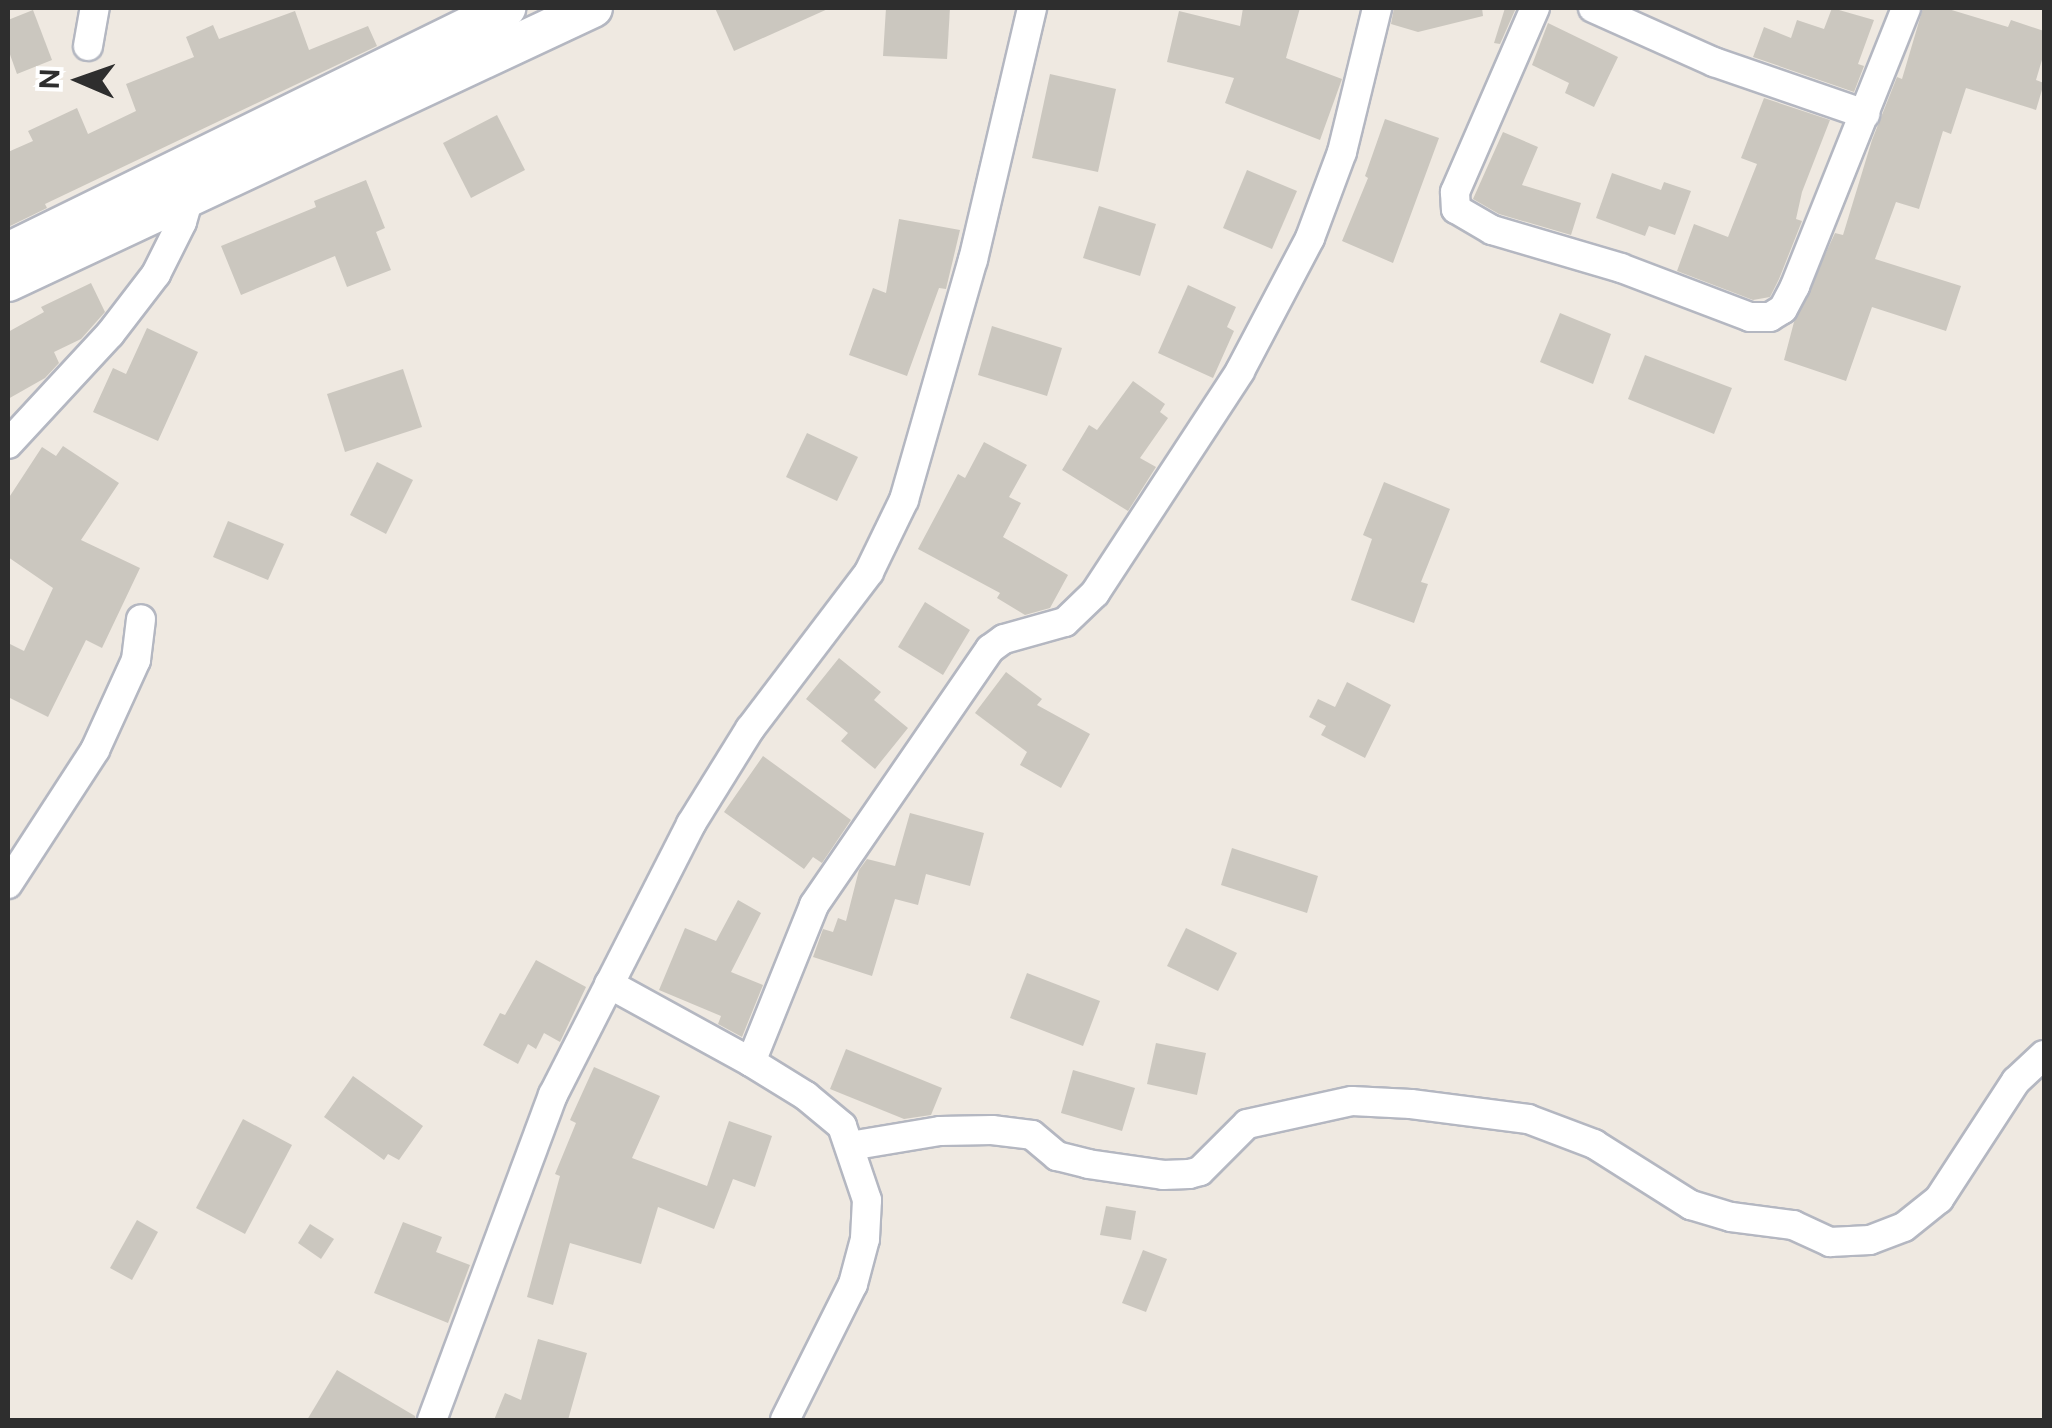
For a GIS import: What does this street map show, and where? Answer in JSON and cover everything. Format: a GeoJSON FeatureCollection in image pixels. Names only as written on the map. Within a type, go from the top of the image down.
{"type":"FeatureCollection","features":[{"type":"Feature","properties":{"kind":"main road"},"geometry":{"type":"LineString","coordinates":[[8,252],[186,184],[593,8]]}},
{"type":"Feature","properties":{"kind":"main road"},"geometry":{"type":"LineString","coordinates":[[8,282],[500,9]]}},
{"type":"Feature","properties":{"kind":"street"},"geometry":{"type":"LineString","coordinates":[[88,46],[94,8]]}},
{"type":"Feature","properties":{"kind":"street"},"geometry":{"type":"LineString","coordinates":[[432,1420],[553,1095],[691,824],[750,729],[869,572],[904,500],[973,260],[1032,8]]}},
{"type":"Feature","properties":{"kind":"street"},"geometry":{"type":"LineString","coordinates":[[751,1062],[814,905],[990,650],[1004,639],[1066,622],[1095,593],[1240,371],[1310,238],[1342,152],[1377,8]]}},
{"type":"Feature","properties":{"kind":"street"},"geometry":{"type":"LineString","coordinates":[[1535,8],[1456,192],[1456,209],[1492,230],[1621,268],[1750,317],[1770,317],[1783,309],[1836,192],[1906,8]]}},
{"type":"Feature","properties":{"kind":"street"},"geometry":{"type":"LineString","coordinates":[[1592,8],[1714,62],[1864,114]]}},
{"type":"Feature","properties":{"kind":"street"},"geometry":{"type":"LineString","coordinates":[[500,9],[512,46]]}},
{"type":"Feature","properties":{"kind":"street"},"geometry":{"type":"LineString","coordinates":[[8,444],[132,308],[172,247],[186,184]]}},
{"type":"Feature","properties":{"kind":"street"},"geometry":{"type":"LineString","coordinates":[[8,884],[95,750],[136,660],[141,618]]}},
{"type":"Feature","properties":{"kind":"street"},"geometry":{"type":"LineString","coordinates":[[610,984],[751,1062],[842,1126],[867,1200],[865,1239],[853,1284],[785,1420]]}},
{"type":"Feature","properties":{"kind":"street"},"geometry":{"type":"LineString","coordinates":[[850,1146],[940,1131],[992,1130],[1032,1135],[1058,1156],[1088,1164],[1162,1175],[1189,1174],[1200,1171],[1247,1124],[1352,1101],[1411,1104],[1528,1119],[1594,1144],[1691,1204],[1732,1217],[1794,1225],[1830,1242],[1870,1240],[1904,1227],[1939,1199],[2016,1081],[2044,1055]]}},
{"type":"Feature","properties":{"kind":"building"},"geometry":{"type":"Polygon","coordinates":[[[715,8],[830,8],[734,51],[715,8]]]}},
{"type":"Feature","properties":{"kind":"building"},"geometry":{"type":"Polygon","coordinates":[[[886,8],[950,8],[947,59],[883,56],[886,8]]]}},
{"type":"Feature","properties":{"kind":"building"},"geometry":{"type":"Polygon","coordinates":[[[1243,8],[1300,8],[1286,58],[1342,79],[1320,140],[1225,103],[1234,78],[1167,62],[1179,11],[1240,26],[1243,8]]]}},
{"type":"Feature","properties":{"kind":"building"},"geometry":{"type":"Polygon","coordinates":[[[1394,8],[1482,8],[1483,16],[1418,32],[1391,24],[1394,8]]]}},
{"type":"Feature","properties":{"kind":"building"},"geometry":{"type":"Polygon","coordinates":[[[1505,8],[1516,8],[1500,44],[1494,43],[1505,8]]]}},
{"type":"Feature","properties":{"kind":"building"},"geometry":{"type":"Polygon","coordinates":[[[1832,8],[1874,20],[1858,64],[1864,66],[1854,92],[1753,57],[1764,27],[1791,38],[1797,20],[1824,29],[1832,8]]]}},
{"type":"Feature","properties":{"kind":"building"},"geometry":{"type":"Polygon","coordinates":[[[1923,8],[1945,8],[2008,27],[2011,20],[2044,31],[2044,53],[2036,80],[2044,83],[2036,110],[1966,88],[1951,134],[1943,131],[1919,209],[1896,202],[1875,259],[1961,286],[1946,331],[1872,307],[1846,381],[1784,360],[1794,322],[1835,233],[1843,235],[1872,140],[1897,77],[1902,79],[1923,8]]]}},
{"type":"Feature","properties":{"kind":"building"},"geometry":{"type":"Polygon","coordinates":[[[33,10],[52,60],[17,74],[8,49],[8,20],[33,10]]]}},
{"type":"Feature","properties":{"kind":"building"},"geometry":{"type":"Polygon","coordinates":[[[295,11],[309,50],[368,26],[377,46],[45,204],[47,208],[8,227],[8,152],[33,141],[28,131],[77,108],[88,134],[136,111],[126,84],[194,57],[186,37],[213,25],[219,39],[295,11]]]}},
{"type":"Feature","properties":{"kind":"building"},"geometry":{"type":"Polygon","coordinates":[[[1548,23],[1618,57],[1594,107],[1565,93],[1569,83],[1532,65],[1548,23]]]}},
{"type":"Feature","properties":{"kind":"building"},"geometry":{"type":"Polygon","coordinates":[[[1050,74],[1116,89],[1098,172],[1032,158],[1050,74]]]}},
{"type":"Feature","properties":{"kind":"building"},"geometry":{"type":"Polygon","coordinates":[[[1764,98],[1830,120],[1802,192],[1796,219],[1802,221],[1779,279],[1770,297],[1753,300],[1677,271],[1694,224],[1728,237],[1757,164],[1741,158],[1764,98]]]}},
{"type":"Feature","properties":{"kind":"building"},"geometry":{"type":"Polygon","coordinates":[[[497,115],[525,170],[471,198],[443,143],[497,115]]]}},
{"type":"Feature","properties":{"kind":"building"},"geometry":{"type":"Polygon","coordinates":[[[1385,119],[1439,138],[1393,263],[1342,241],[1368,178],[1365,176],[1385,119]]]}},
{"type":"Feature","properties":{"kind":"building"},"geometry":{"type":"Polygon","coordinates":[[[1503,132],[1538,147],[1522,185],[1581,203],[1571,235],[1499,214],[1473,199],[1503,132]]]}},
{"type":"Feature","properties":{"kind":"building"},"geometry":{"type":"Polygon","coordinates":[[[1247,170],[1297,191],[1272,249],[1223,228],[1247,170]]]}},
{"type":"Feature","properties":{"kind":"building"},"geometry":{"type":"Polygon","coordinates":[[[1612,173],[1661,190],[1664,182],[1691,191],[1675,235],[1649,226],[1645,236],[1596,218],[1612,173]]]}},
{"type":"Feature","properties":{"kind":"building"},"geometry":{"type":"Polygon","coordinates":[[[366,180],[385,228],[376,232],[391,270],[347,287],[335,256],[241,295],[221,246],[316,207],[314,201],[366,180]]]}},
{"type":"Feature","properties":{"kind":"building"},"geometry":{"type":"Polygon","coordinates":[[[1099,206],[1156,224],[1140,276],[1083,258],[1099,206]]]}},
{"type":"Feature","properties":{"kind":"building"},"geometry":{"type":"Polygon","coordinates":[[[899,219],[960,230],[946,289],[939,288],[907,376],[849,355],[873,288],[886,293],[899,219]]]}},
{"type":"Feature","properties":{"kind":"building"},"geometry":{"type":"Polygon","coordinates":[[[91,283],[105,312],[81,339],[54,352],[59,363],[45,378],[8,399],[8,332],[44,312],[41,307],[91,283]]]}},
{"type":"Feature","properties":{"kind":"building"},"geometry":{"type":"Polygon","coordinates":[[[1188,285],[1236,307],[1227,327],[1234,331],[1213,378],[1158,353],[1188,285]]]}},
{"type":"Feature","properties":{"kind":"building"},"geometry":{"type":"Polygon","coordinates":[[[1560,313],[1611,334],[1593,384],[1540,362],[1560,313]]]}},
{"type":"Feature","properties":{"kind":"building"},"geometry":{"type":"Polygon","coordinates":[[[992,326],[1062,348],[1047,396],[978,375],[992,326]]]}},
{"type":"Feature","properties":{"kind":"building"},"geometry":{"type":"Polygon","coordinates":[[[147,328],[198,352],[158,441],[93,412],[113,368],[126,374],[147,328]]]}},
{"type":"Feature","properties":{"kind":"building"},"geometry":{"type":"Polygon","coordinates":[[[1645,355],[1732,388],[1714,434],[1628,399],[1645,355]]]}},
{"type":"Feature","properties":{"kind":"building"},"geometry":{"type":"Polygon","coordinates":[[[403,369],[422,427],[345,452],[327,394],[403,369]]]}},
{"type":"Feature","properties":{"kind":"building"},"geometry":{"type":"Polygon","coordinates":[[[1133,381],[1165,404],[1160,412],[1168,418],[1140,458],[1156,467],[1128,511],[1062,470],[1089,425],[1097,430],[1133,381]]]}},
{"type":"Feature","properties":{"kind":"building"},"geometry":{"type":"Polygon","coordinates":[[[807,433],[858,457],[837,501],[786,477],[807,433]]]}},
{"type":"Feature","properties":{"kind":"building"},"geometry":{"type":"Polygon","coordinates":[[[984,442],[1027,465],[1009,497],[1021,503],[1003,537],[1068,575],[1050,608],[1025,615],[997,598],[1000,593],[918,549],[958,474],[965,478],[984,442]]]}},
{"type":"Feature","properties":{"kind":"building"},"geometry":{"type":"Polygon","coordinates":[[[63,446],[119,483],[81,540],[140,568],[102,648],[86,640],[48,717],[8,697],[8,643],[24,651],[53,588],[8,557],[8,499],[42,447],[56,456],[63,446]]]}},
{"type":"Feature","properties":{"kind":"building"},"geometry":{"type":"Polygon","coordinates":[[[377,462],[413,480],[386,534],[350,515],[377,462]]]}},
{"type":"Feature","properties":{"kind":"building"},"geometry":{"type":"Polygon","coordinates":[[[1384,482],[1450,509],[1421,582],[1428,584],[1414,623],[1351,600],[1372,539],[1363,535],[1384,482]]]}},
{"type":"Feature","properties":{"kind":"building"},"geometry":{"type":"Polygon","coordinates":[[[228,521],[284,544],[268,580],[213,557],[228,521]]]}},
{"type":"Feature","properties":{"kind":"building"},"geometry":{"type":"Polygon","coordinates":[[[925,602],[970,630],[943,675],[898,647],[925,602]]]}},
{"type":"Feature","properties":{"kind":"building"},"geometry":{"type":"Polygon","coordinates":[[[839,658],[881,692],[874,700],[908,728],[875,769],[841,741],[848,733],[806,699],[839,658]]]}},
{"type":"Feature","properties":{"kind":"building"},"geometry":{"type":"Polygon","coordinates":[[[1006,672],[1042,699],[1037,705],[1090,734],[1061,788],[1020,765],[1027,752],[975,713],[1006,672]]]}},
{"type":"Feature","properties":{"kind":"building"},"geometry":{"type":"Polygon","coordinates":[[[1347,682],[1391,705],[1365,758],[1321,735],[1326,726],[1309,717],[1318,699],[1335,707],[1347,682]]]}},
{"type":"Feature","properties":{"kind":"building"},"geometry":{"type":"Polygon","coordinates":[[[763,756],[851,820],[822,863],[813,857],[804,869],[724,812],[763,756]]]}},
{"type":"Feature","properties":{"kind":"building"},"geometry":{"type":"Polygon","coordinates":[[[910,813],[984,833],[970,886],[926,874],[918,905],[895,899],[872,976],[813,957],[823,929],[833,932],[838,918],[846,921],[859,870],[867,859],[895,866],[910,813]]]}},
{"type":"Feature","properties":{"kind":"building"},"geometry":{"type":"Polygon","coordinates":[[[1232,848],[1318,876],[1307,913],[1221,885],[1232,848]]]}},
{"type":"Feature","properties":{"kind":"building"},"geometry":{"type":"Polygon","coordinates":[[[738,900],[761,913],[731,972],[763,985],[742,1037],[718,1024],[721,1016],[659,990],[685,928],[716,941],[738,900]]]}},
{"type":"Feature","properties":{"kind":"building"},"geometry":{"type":"Polygon","coordinates":[[[1186,928],[1237,953],[1218,991],[1167,966],[1186,928]]]}},
{"type":"Feature","properties":{"kind":"building"},"geometry":{"type":"Polygon","coordinates":[[[536,960],[586,987],[560,1042],[544,1033],[536,1049],[528,1044],[518,1064],[483,1045],[536,960]]]}},
{"type":"Feature","properties":{"kind":"building"},"geometry":{"type":"Polygon","coordinates":[[[1027,973],[1100,1001],[1083,1046],[1010,1018],[1027,973]]]}},
{"type":"Feature","properties":{"kind":"building"},"geometry":{"type":"Polygon","coordinates":[[[1156,1043],[1206,1053],[1197,1095],[1147,1084],[1156,1043]]]}},
{"type":"Feature","properties":{"kind":"building"},"geometry":{"type":"Polygon","coordinates":[[[846,1049],[942,1088],[931,1115],[904,1119],[830,1089],[846,1049]]]}},
{"type":"Feature","properties":{"kind":"building"},"geometry":{"type":"Polygon","coordinates":[[[594,1067],[660,1096],[632,1158],[707,1186],[729,1121],[772,1136],[755,1187],[733,1179],[714,1229],[658,1207],[641,1264],[570,1243],[553,1305],[527,1297],[560,1176],[555,1174],[576,1123],[570,1120],[594,1067]]]}},
{"type":"Feature","properties":{"kind":"building"},"geometry":{"type":"Polygon","coordinates":[[[1073,1070],[1135,1088],[1122,1131],[1061,1113],[1073,1070]]]}},
{"type":"Feature","properties":{"kind":"building"},"geometry":{"type":"Polygon","coordinates":[[[353,1076],[423,1126],[399,1160],[388,1154],[384,1160],[324,1117],[353,1076]]]}},
{"type":"Feature","properties":{"kind":"building"},"geometry":{"type":"Polygon","coordinates":[[[243,1119],[292,1145],[245,1234],[196,1208],[243,1119]]]}},
{"type":"Feature","properties":{"kind":"building"},"geometry":{"type":"Polygon","coordinates":[[[1106,1206],[1136,1211],[1131,1240],[1100,1235],[1106,1206]]]}},
{"type":"Feature","properties":{"kind":"building"},"geometry":{"type":"Polygon","coordinates":[[[137,1220],[158,1232],[132,1280],[110,1268],[137,1220]]]}},
{"type":"Feature","properties":{"kind":"building"},"geometry":{"type":"Polygon","coordinates":[[[403,1222],[442,1237],[436,1252],[470,1265],[448,1323],[374,1293],[403,1222]]]}},
{"type":"Feature","properties":{"kind":"building"},"geometry":{"type":"Polygon","coordinates":[[[310,1224],[334,1239],[321,1259],[298,1243],[310,1224]]]}},
{"type":"Feature","properties":{"kind":"building"},"geometry":{"type":"Polygon","coordinates":[[[1143,1250],[1167,1259],[1146,1312],[1122,1303],[1143,1250]]]}},
{"type":"Feature","properties":{"kind":"building"},"geometry":{"type":"Polygon","coordinates":[[[538,1339],[587,1353],[568,1420],[494,1420],[505,1393],[521,1400],[538,1339]]]}},
{"type":"Feature","properties":{"kind":"building"},"geometry":{"type":"Polygon","coordinates":[[[337,1370],[415,1416],[415,1420],[307,1420],[337,1370]]]}}]}
